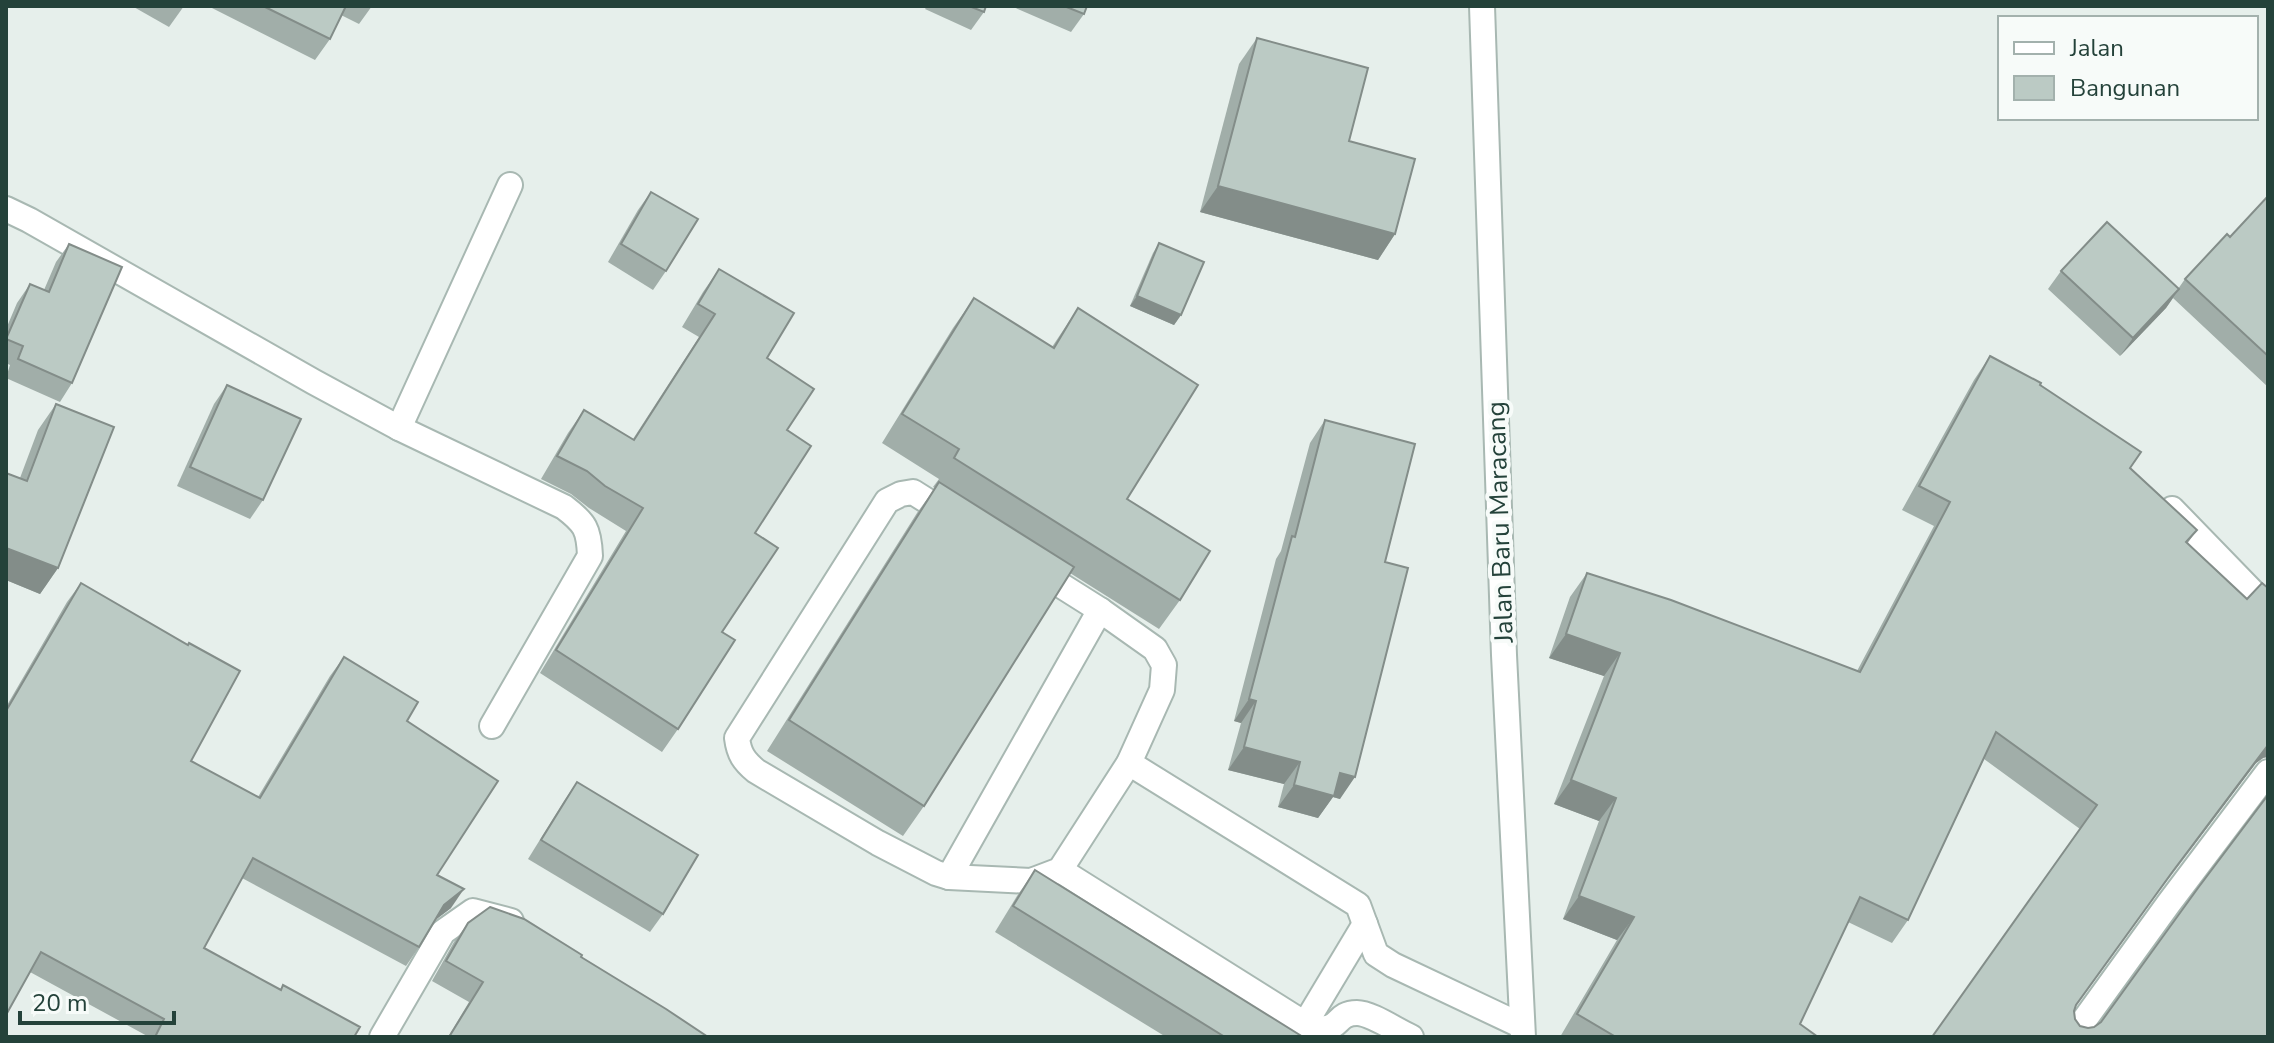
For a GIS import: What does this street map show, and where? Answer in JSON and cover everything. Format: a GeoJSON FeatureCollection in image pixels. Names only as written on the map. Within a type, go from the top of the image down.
{"type":"FeatureCollection","features":[{"type":"Feature","properties":{"kind":"street","name":"Jalan Baru Maracang"},"geometry":{"type":"LineString","coordinates":[[1482,6],[1504,655],[1522,1032]]}},
{"type":"Feature","properties":{"kind":"street"},"geometry":{"type":"LineString","coordinates":[[399,428],[510,185]]}},
{"type":"Feature","properties":{"kind":"street"},"geometry":{"type":"LineString","coordinates":[[6,209],[399,428],[564,507],[581,520],[589,538],[590,556],[492,726]]}},
{"type":"Feature","properties":{"kind":"street"},"geometry":{"type":"LineString","coordinates":[[913,492],[924,497],[1100,610],[1155,649],[1164,665],[1162,690],[1129,763],[1060,870],[1031,881],[949,877],[936,873],[878,843],[756,771],[739,752],[737,738],[887,501],[901,494],[913,492]]}},
{"type":"Feature","properties":{"kind":"street"},"geometry":{"type":"LineString","coordinates":[[2171,508],[2268,608]]}},
{"type":"Feature","properties":{"kind":"street"},"geometry":{"type":"LineString","coordinates":[[949,877],[1100,610]]}},
{"type":"Feature","properties":{"kind":"street"},"geometry":{"type":"LineString","coordinates":[[1129,763],[1358,905],[1376,954],[1522,1032]]}},
{"type":"Feature","properties":{"kind":"street"},"geometry":{"type":"LineString","coordinates":[[2072,1037],[2268,772]]}},
{"type":"Feature","properties":{"kind":"street"},"geometry":{"type":"LineString","coordinates":[[1060,870],[1305,1024],[1322,1030],[1333,1026],[1345,1014],[1361,1013],[1411,1037]]}},
{"type":"Feature","properties":{"kind":"street"},"geometry":{"type":"LineString","coordinates":[[382,1037],[443,932],[473,911],[506,919],[532,934]]}},
{"type":"Feature","properties":{"kind":"street"},"geometry":{"type":"LineString","coordinates":[[1305,1024],[1365,924]]}},
{"type":"Feature","properties":{"kind":"building"},"geometry":{"type":"Polygon","coordinates":[[[263,6],[346,6],[330,39],[263,6]]]}},
{"type":"Feature","properties":{"kind":"building"},"geometry":{"type":"Polygon","coordinates":[[[969,6],[986,6],[984,12],[969,6]]]}},
{"type":"Feature","properties":{"kind":"building"},"geometry":{"type":"Polygon","coordinates":[[[1064,6],[1087,6],[1084,14],[1064,6]]]}},
{"type":"Feature","properties":{"kind":"building"},"geometry":{"type":"Polygon","coordinates":[[[1257,38],[1368,68],[1349,141],[1415,159],[1395,234],[1218,186],[1257,38]]]}},
{"type":"Feature","properties":{"kind":"building"},"geometry":{"type":"Polygon","coordinates":[[[651,192],[698,219],[666,271],[621,244],[651,192]]]}},
{"type":"Feature","properties":{"kind":"building"},"geometry":{"type":"Polygon","coordinates":[[[2268,196],[2268,356],[2185,279],[2268,196]]]}},
{"type":"Feature","properties":{"kind":"building"},"geometry":{"type":"Polygon","coordinates":[[[2107,222],[2179,289],[2133,338],[2061,271],[2107,222]]]}},
{"type":"Feature","properties":{"kind":"building"},"geometry":{"type":"Polygon","coordinates":[[[1159,243],[1204,262],[1181,315],[1137,296],[1159,243]]]}},
{"type":"Feature","properties":{"kind":"building"},"geometry":{"type":"Polygon","coordinates":[[[69,244],[122,267],[72,383],[18,359],[23,346],[6,339],[30,284],[49,292],[69,244]]]}},
{"type":"Feature","properties":{"kind":"building"},"geometry":{"type":"Polygon","coordinates":[[[719,269],[794,313],[767,358],[814,389],[787,430],[811,446],[755,533],[778,548],[722,632],[735,640],[678,729],[556,650],[643,508],[605,486],[587,471],[557,456],[584,410],[634,440],[715,314],[698,304],[719,269]]]}},
{"type":"Feature","properties":{"kind":"building"},"geometry":{"type":"Polygon","coordinates":[[[974,298],[1054,348],[1078,308],[1198,385],[1127,499],[1210,551],[1180,600],[954,458],[959,449],[902,414],[974,298]]]}},
{"type":"Feature","properties":{"kind":"building"},"geometry":{"type":"Polygon","coordinates":[[[1990,356],[2041,383],[2141,452],[2130,468],[2197,530],[2186,542],[2247,599],[2262,583],[2268,588],[2268,745],[2076,1005],[2075,1019],[2080,1026],[2088,1028],[2101,1022],[2268,795],[2268,1037],[1932,1037],[2097,805],[1996,732],[1908,920],[1860,897],[1800,1024],[1818,1037],[1616,1037],[1577,1014],[1634,917],[1579,896],[1616,798],[1571,780],[1620,653],[1566,634],[1587,573],[1671,600],[1860,672],[1950,502],[1919,486],[1990,356]]]}},
{"type":"Feature","properties":{"kind":"building"},"geometry":{"type":"Polygon","coordinates":[[[227,385],[301,419],[263,500],[190,467],[227,385]]]}},
{"type":"Feature","properties":{"kind":"building"},"geometry":{"type":"Polygon","coordinates":[[[56,404],[114,427],[58,568],[6,548],[6,473],[27,481],[56,404]]]}},
{"type":"Feature","properties":{"kind":"building"},"geometry":{"type":"Polygon","coordinates":[[[1325,420],[1415,444],[1385,562],[1408,568],[1355,777],[1340,773],[1334,796],[1294,785],[1300,762],[1244,747],[1256,701],[1249,699],[1325,420]]]}},
{"type":"Feature","properties":{"kind":"building"},"geometry":{"type":"Polygon","coordinates":[[[939,482],[1074,567],[924,806],[789,720],[939,482]]]}},
{"type":"Feature","properties":{"kind":"building"},"geometry":{"type":"Polygon","coordinates":[[[81,583],[188,645],[240,671],[191,761],[260,798],[344,657],[418,702],[407,721],[498,781],[437,875],[464,889],[444,905],[419,947],[253,858],[204,948],[281,990],[283,985],[360,1027],[354,1037],[155,1037],[164,1019],[41,952],[6,1015],[6,711],[81,583]]]}},
{"type":"Feature","properties":{"kind":"building"},"geometry":{"type":"Polygon","coordinates":[[[577,782],[698,855],[663,914],[541,840],[577,782]]]}},
{"type":"Feature","properties":{"kind":"building"},"geometry":{"type":"Polygon","coordinates":[[[1035,870],[1303,1037],[1225,1037],[1013,906],[1035,870]]]}},
{"type":"Feature","properties":{"kind":"building"},"geometry":{"type":"Polygon","coordinates":[[[490,907],[524,919],[708,1037],[449,1037],[483,982],[446,961],[468,923],[490,907]]]}}]}
